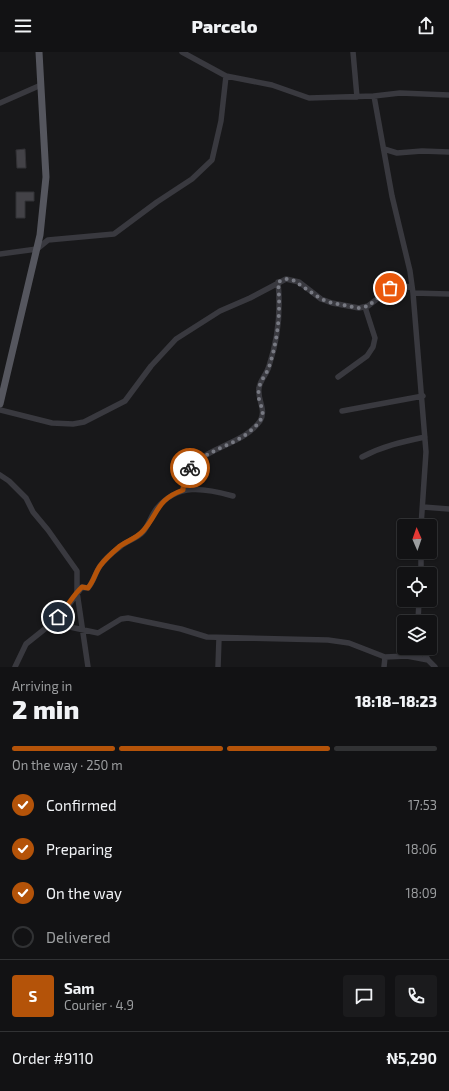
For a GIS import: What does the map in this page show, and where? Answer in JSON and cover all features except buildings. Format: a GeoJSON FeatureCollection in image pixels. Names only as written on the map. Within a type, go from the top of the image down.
{"type":"FeatureCollection","features":[{"type":"Feature","properties":{"kind":"main road"},"geometry":{"type":"LineString","coordinates":[[0,404],[37,249],[42,217],[46,177],[39,52]]}},
{"type":"Feature","properties":{"kind":"street"},"geometry":{"type":"LineString","coordinates":[[182,52],[226,76],[272,85],[309,98],[357,97],[400,93],[449,95]]}},
{"type":"Feature","properties":{"kind":"street"},"geometry":{"type":"LineString","coordinates":[[353,52],[357,97]]}},
{"type":"Feature","properties":{"kind":"street"},"geometry":{"type":"LineString","coordinates":[[0,254],[37,249],[48,240],[114,234],[157,202],[192,179],[212,160],[221,121],[226,76]]}},
{"type":"Feature","properties":{"kind":"street"},"geometry":{"type":"LineString","coordinates":[[0,103],[41,84]]}},
{"type":"Feature","properties":{"kind":"street"},"geometry":{"type":"LineString","coordinates":[[374,96],[386,164],[413,293],[423,396],[426,452],[422,519]]}},
{"type":"Feature","properties":{"kind":"street"},"geometry":{"type":"LineString","coordinates":[[384,149],[396,154],[422,151],[449,152]]}},
{"type":"Feature","properties":{"kind":"street"},"geometry":{"type":"LineString","coordinates":[[386,164],[396,154]]}},
{"type":"Feature","properties":{"kind":"street"},"geometry":{"type":"LineString","coordinates":[[0,410],[52,423],[73,424],[89,420],[125,401],[151,366],[176,339],[220,311],[250,298],[286,279],[293,280],[321,299],[332,303],[365,307],[390,288],[412,286]]}},
{"type":"Feature","properties":{"kind":"street"},"geometry":{"type":"LineString","coordinates":[[183,490],[187,472],[193,464],[210,452],[239,439],[249,432],[260,421],[263,415],[259,390],[268,369],[278,326],[280,309],[278,282]]}},
{"type":"Feature","properties":{"kind":"street"},"geometry":{"type":"LineString","coordinates":[[413,293],[449,294]]}},
{"type":"Feature","properties":{"kind":"street"},"geometry":{"type":"LineString","coordinates":[[338,377],[367,356],[373,347],[375,338],[365,307]]}},
{"type":"Feature","properties":{"kind":"street"},"geometry":{"type":"LineString","coordinates":[[342,411],[423,396]]}},
{"type":"Feature","properties":{"kind":"street"},"geometry":{"type":"LineString","coordinates":[[362,457],[378,448],[393,443],[425,437]]}},
{"type":"Feature","properties":{"kind":"street"},"geometry":{"type":"LineString","coordinates":[[0,475],[26,498],[33,512],[48,530],[77,571],[77,592],[88,667]]}},
{"type":"Feature","properties":{"kind":"street"},"geometry":{"type":"LineString","coordinates":[[15,667],[26,644],[51,624],[65,610],[82,587],[88,588],[94,581],[100,567],[120,546],[143,531],[165,499],[172,494],[183,490],[208,491],[233,496]]}},
{"type":"Feature","properties":{"kind":"street"},"geometry":{"type":"LineString","coordinates":[[424,507],[449,509]]}},
{"type":"Feature","properties":{"kind":"street"},"geometry":{"type":"LineString","coordinates":[[65,610],[65,626],[98,633],[121,619],[128,618],[181,629],[198,636],[219,638],[328,640],[349,643],[385,657],[406,656],[428,660]]}},
{"type":"Feature","properties":{"kind":"street"},"geometry":{"type":"LineString","coordinates":[[218,667],[219,638]]}},
{"type":"Feature","properties":{"kind":"street"},"geometry":{"type":"LineString","coordinates":[[426,655],[435,667]]}},
{"type":"Feature","properties":{"kind":"street"},"geometry":{"type":"LineString","coordinates":[[384,667],[385,657]]}},
{"type":"Feature","properties":{"kind":"way so far"},"geometry":{"type":"LineString","coordinates":[[190,468],[193,464],[210,452],[239,439],[249,432],[260,421],[263,415],[259,390],[272,358],[278,326],[280,309],[278,282],[286,279],[293,280],[299,282],[321,299],[343,306],[359,308],[368,306],[390,288]]}},
{"type":"Feature","properties":{"kind":"route"},"geometry":{"type":"LineString","coordinates":[[58,617],[82,587],[88,588],[94,581],[100,567],[106,560],[120,546],[143,531],[165,499],[172,494],[183,490],[184,480],[190,468]]}}]}
